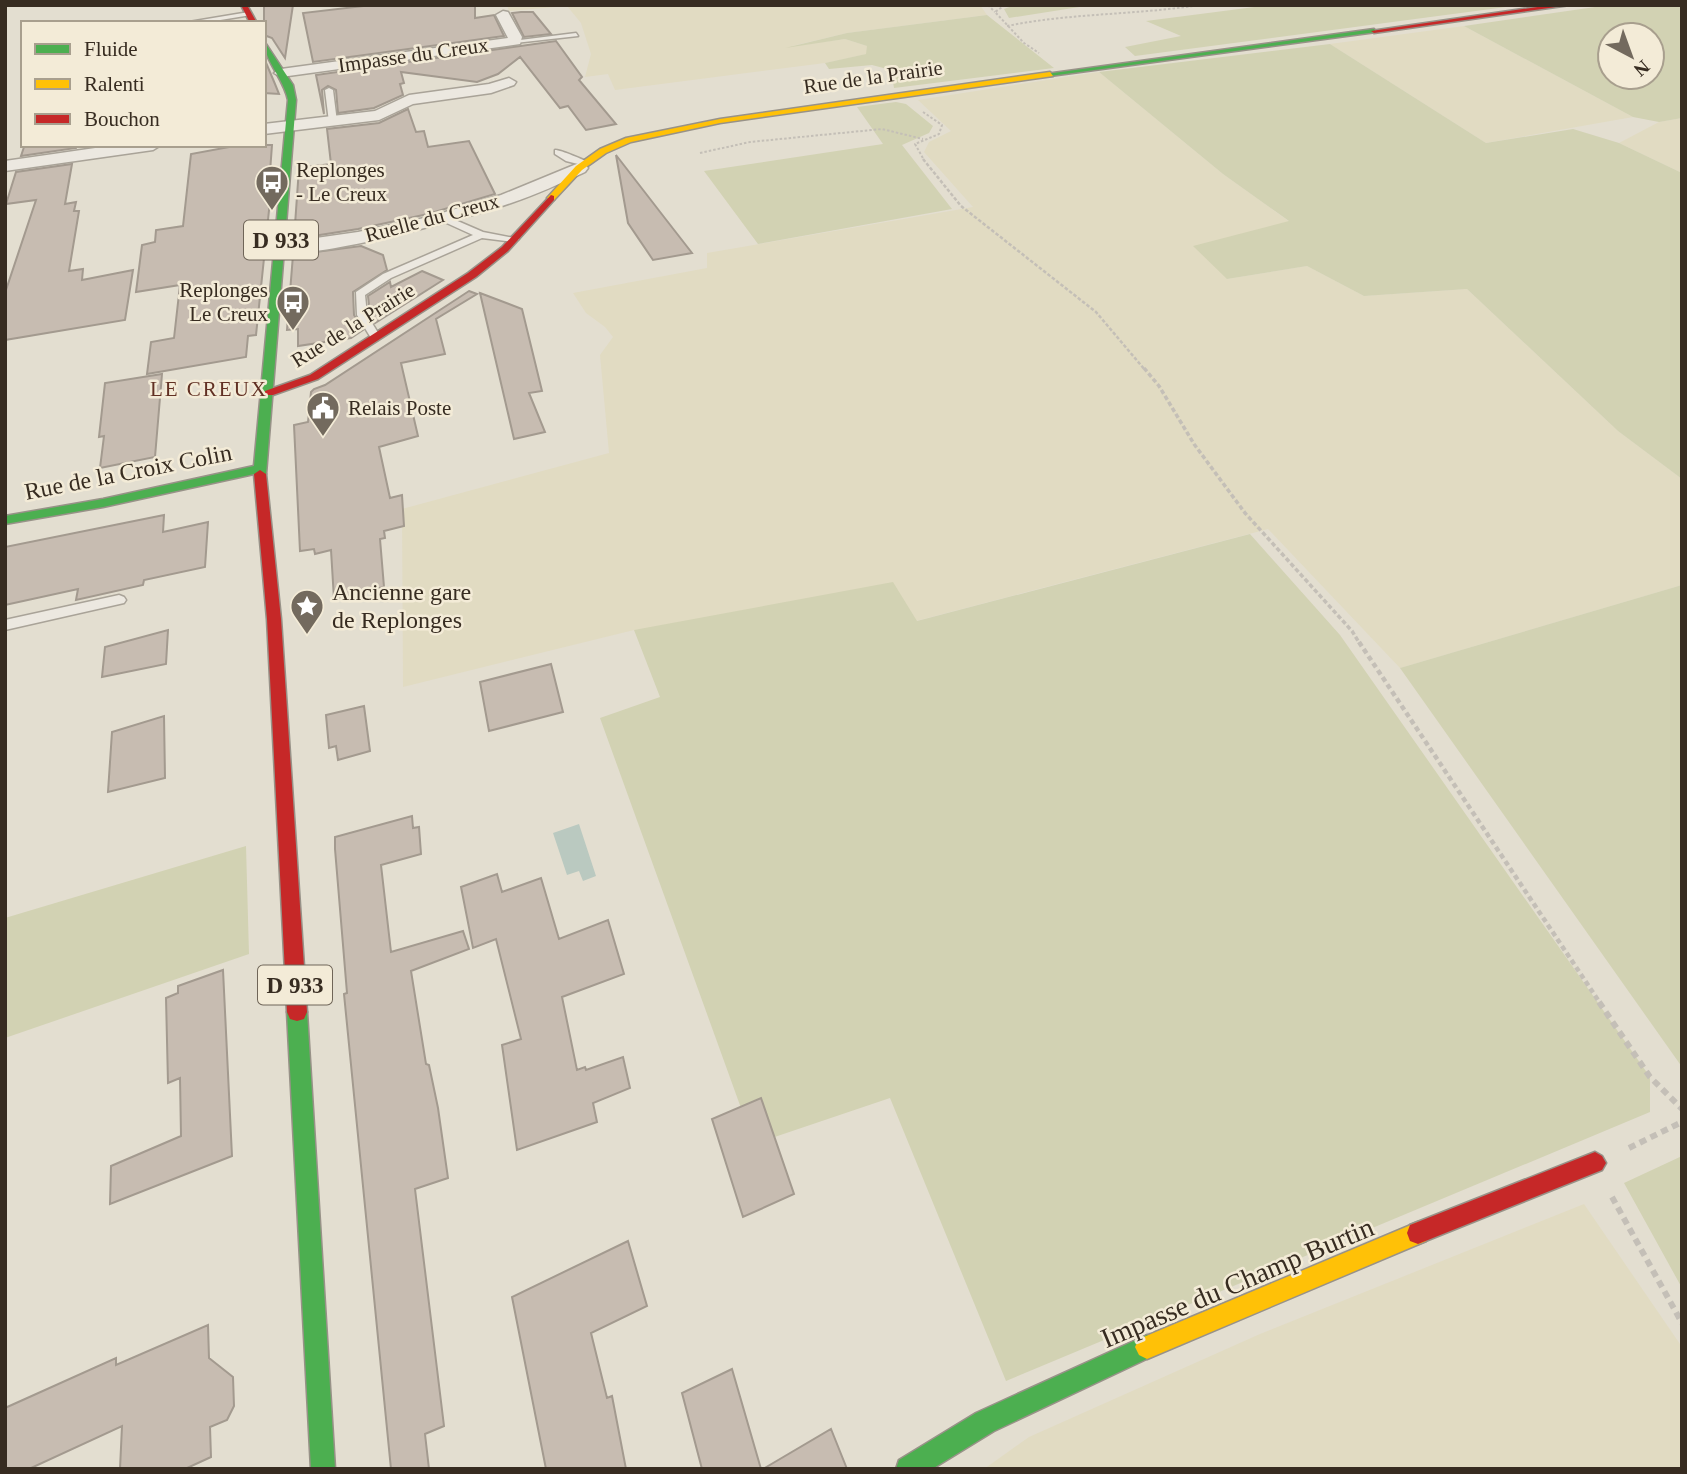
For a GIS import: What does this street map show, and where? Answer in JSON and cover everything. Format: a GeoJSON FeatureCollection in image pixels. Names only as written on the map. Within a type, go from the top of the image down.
{"type":"FeatureCollection","features":[{"type":"Feature","properties":{"kind":"street","name":"Rue de la Prairie"},"geometry":{"type":"LineString","coordinates":[[269,393],[314,377],[472,275],[514,239],[582,165],[614,146],[646,136],[896,94],[1567,5]]}},
{"type":"Feature","properties":{"kind":"street","name":"Impasse du Creux"},"geometry":{"type":"LineString","coordinates":[[281,73],[515,41],[516,37],[503,15]]}},
{"type":"Feature","properties":{"kind":"street","name":"D 933"},"geometry":{"type":"LineString","coordinates":[[266,47],[289,85],[292,100],[269,393],[260,469],[274,619],[311,1464]]}},
{"type":"Feature","properties":{"kind":"street"},"geometry":{"type":"LineString","coordinates":[[266,129],[387,113],[409,100],[491,88],[509,82]]}},
{"type":"Feature","properties":{"kind":"street"},"geometry":{"type":"LineString","coordinates":[[5,166],[139,147]]}},
{"type":"Feature","properties":{"kind":"street","name":"Ruelle du Creux"},"geometry":{"type":"LineString","coordinates":[[281,249],[375,236],[443,218],[525,191],[582,165]]}},
{"type":"Feature","properties":{"kind":"street"},"geometry":{"type":"LineString","coordinates":[[525,191],[549,200]]}},
{"type":"Feature","properties":{"kind":"street","name":"Rue de la Croix Colin"},"geometry":{"type":"LineString","coordinates":[[5,520],[103,503],[260,469]]}},
{"type":"Feature","properties":{"kind":"street","name":"Impasse du Champ Burtin"},"geometry":{"type":"LineString","coordinates":[[908,1469],[985,1422],[1154,1344],[1406,1238],[1595,1163]]}},
{"type":"Feature","properties":{"kind":"lane"},"geometry":{"type":"LineString","coordinates":[[200,21],[249,14]]}},
{"type":"Feature","properties":{"kind":"lane"},"geometry":{"type":"LineString","coordinates":[[515,41],[576,35]]}},
{"type":"Feature","properties":{"kind":"lane"},"geometry":{"type":"LineString","coordinates":[[329,90],[333,122]]}},
{"type":"Feature","properties":{"kind":"lane"},"geometry":{"type":"LineString","coordinates":[[558,152],[582,165]]}},
{"type":"Feature","properties":{"kind":"lane"},"geometry":{"type":"LineString","coordinates":[[443,218],[481,235],[514,239]]}},
{"type":"Feature","properties":{"kind":"lane"},"geometry":{"type":"LineString","coordinates":[[375,336],[362,315],[360,294],[387,276],[481,235]]}},
{"type":"Feature","properties":{"kind":"lane"},"geometry":{"type":"LineString","coordinates":[[5,625],[119,600]]}},
{"type":"Feature","properties":{"kind":"path"},"geometry":{"type":"LineString","coordinates":[[988,5],[1024,43],[1066,71]]}},
{"type":"Feature","properties":{"kind":"path"},"geometry":{"type":"LineString","coordinates":[[995,12],[1004,5]]}},
{"type":"Feature","properties":{"kind":"path"},"geometry":{"type":"LineString","coordinates":[[1007,26],[1037,20],[1151,13],[1199,5]]}},
{"type":"Feature","properties":{"kind":"path"},"geometry":{"type":"LineString","coordinates":[[896,94],[942,125],[939,134],[915,144],[918,153],[961,206],[1066,286],[1122,340],[1159,386],[1194,444],[1245,513],[1352,632],[1650,1077],[1682,1109]]}},
{"type":"Feature","properties":{"kind":"path"},"geometry":{"type":"LineString","coordinates":[[700,153],[750,142],[882,129],[924,139]]}},
{"type":"Feature","properties":{"kind":"path"},"geometry":{"type":"LineString","coordinates":[[1682,1122],[1595,1163],[1618,1210],[1682,1323]]}},
{"type":"Feature","properties":{"kind":"shaded area"},"geometry":{"type":"Polygon","coordinates":[[[507,5],[980,5],[987,15],[847,33],[792,46],[845,39],[867,46],[867,54],[825,63],[615,90],[608,74],[585,77],[591,54],[581,23],[567,6],[509,11],[507,5]]]}},
{"type":"Feature","properties":{"kind":"shaded area"},"geometry":{"type":"Polygon","coordinates":[[[1464,26],[1633,117],[1486,143],[1330,44],[1464,26]]]}},
{"type":"Feature","properties":{"kind":"shaded area"},"geometry":{"type":"Polygon","coordinates":[[[1099,72],[1223,174],[1290,222],[1227,279],[1307,266],[1364,296],[1467,289],[1618,431],[1682,479],[1682,585],[1400,668],[1268,529],[916,621],[634,630],[403,687],[402,509],[609,453],[600,355],[613,337],[605,327],[586,313],[573,293],[707,268],[707,253],[973,207],[924,152],[929,142],[951,131],[918,100],[1099,72]]]}},
{"type":"Feature","properties":{"kind":"shaded area"},"geometry":{"type":"Polygon","coordinates":[[[1682,118],[1682,173],[1619,143],[1659,122],[1682,118]]]}},
{"type":"Feature","properties":{"kind":"shaded area"},"geometry":{"type":"Polygon","coordinates":[[[579,824],[596,876],[583,881],[579,871],[567,875],[553,833],[579,824]]]}},
{"type":"Feature","properties":{"kind":"shaded area"},"geometry":{"type":"Polygon","coordinates":[[[1584,1204],[1682,1347],[1682,1469],[984,1469],[1029,1437],[1260,1334],[1584,1204]]]}},
{"type":"Feature","properties":{"kind":"green space"},"geometry":{"type":"Polygon","coordinates":[[[1015,5],[1092,5],[1009,18],[1004,9],[1015,5]]]}},
{"type":"Feature","properties":{"kind":"green space"},"geometry":{"type":"Polygon","coordinates":[[[1270,5],[1521,5],[1135,56],[1125,47],[1181,36],[1146,21],[1270,5]]]}},
{"type":"Feature","properties":{"kind":"green space"},"geometry":{"type":"Polygon","coordinates":[[[1609,5],[1682,5],[1682,118],[1659,122],[1633,117],[1464,26],[1609,5]]]}},
{"type":"Feature","properties":{"kind":"green space"},"geometry":{"type":"Polygon","coordinates":[[[987,15],[1054,68],[894,88],[891,70],[872,65],[829,69],[825,63],[866,54],[867,46],[845,39],[785,48],[847,33],[987,15]]]}},
{"type":"Feature","properties":{"kind":"green space"},"geometry":{"type":"Polygon","coordinates":[[[1330,44],[1486,143],[1573,129],[1619,143],[1682,173],[1682,479],[1618,431],[1467,289],[1364,296],[1307,266],[1227,279],[1193,246],[1289,221],[1223,174],[1099,72],[1330,44]]]}},
{"type":"Feature","properties":{"kind":"green space"},"geometry":{"type":"Polygon","coordinates":[[[896,102],[906,104],[933,126],[929,133],[902,145],[952,209],[758,244],[704,171],[883,144],[857,107],[896,102]]]}},
{"type":"Feature","properties":{"kind":"green space"},"geometry":{"type":"Polygon","coordinates":[[[1250,534],[1340,635],[1650,1077],[1650,1112],[1006,1381],[890,1098],[754,1144],[600,718],[660,697],[634,630],[893,582],[917,621],[1250,534]]]}},
{"type":"Feature","properties":{"kind":"green space"},"geometry":{"type":"Polygon","coordinates":[[[1682,585],[1682,1067],[1400,668],[1682,585]]]}},
{"type":"Feature","properties":{"kind":"green space"},"geometry":{"type":"Polygon","coordinates":[[[246,846],[249,954],[5,1038],[5,918],[246,846]]]}},
{"type":"Feature","properties":{"kind":"green space"},"geometry":{"type":"Polygon","coordinates":[[[1682,1156],[1682,1288],[1624,1183],[1682,1156]]]}},
{"type":"Feature","properties":{"kind":"building"},"geometry":{"type":"Polygon","coordinates":[[[264,5],[293,5],[285,58],[272,38],[266,36],[264,5]]]}},
{"type":"Feature","properties":{"kind":"building"},"geometry":{"type":"Polygon","coordinates":[[[372,5],[475,5],[475,18],[494,15],[504,36],[313,62],[303,13],[372,5]]]}},
{"type":"Feature","properties":{"kind":"building"},"geometry":{"type":"Polygon","coordinates":[[[533,12],[551,34],[524,37],[512,13],[533,12]]]}},
{"type":"Feature","properties":{"kind":"building"},"geometry":{"type":"Polygon","coordinates":[[[556,41],[582,77],[579,80],[616,124],[586,130],[568,106],[560,108],[520,57],[498,74],[477,82],[401,72],[403,95],[374,108],[338,113],[336,90],[328,86],[322,90],[324,114],[316,75],[556,41]]]}},
{"type":"Feature","properties":{"kind":"building"},"geometry":{"type":"Polygon","coordinates":[[[266,63],[275,84],[279,94],[266,93],[266,63]]]}},
{"type":"Feature","properties":{"kind":"building"},"geometry":{"type":"Polygon","coordinates":[[[408,109],[416,132],[424,131],[428,147],[469,141],[495,194],[428,214],[294,239],[299,168],[331,164],[327,129],[379,123],[408,109]]]}},
{"type":"Feature","properties":{"kind":"building"},"geometry":{"type":"Polygon","coordinates":[[[272,145],[270,172],[273,172],[256,335],[248,336],[246,357],[147,374],[151,342],[174,338],[180,285],[136,292],[142,245],[155,242],[156,230],[183,226],[191,154],[229,147],[272,145]]]}},
{"type":"Feature","properties":{"kind":"building"},"geometry":{"type":"Polygon","coordinates":[[[24,147],[76,147],[76,148],[21,156],[24,147]]]}},
{"type":"Feature","properties":{"kind":"building"},"geometry":{"type":"Polygon","coordinates":[[[616,155],[692,253],[653,260],[628,223],[616,155]]]}},
{"type":"Feature","properties":{"kind":"building"},"geometry":{"type":"Polygon","coordinates":[[[72,164],[65,204],[76,202],[74,211],[79,211],[69,271],[83,269],[82,280],[133,270],[125,320],[5,340],[5,293],[36,200],[6,204],[16,172],[72,164]]]}},
{"type":"Feature","properties":{"kind":"building"},"geometry":{"type":"Polygon","coordinates":[[[361,246],[383,255],[387,270],[353,292],[354,315],[363,330],[351,338],[298,346],[298,329],[287,330],[293,255],[361,246]]]}},
{"type":"Feature","properties":{"kind":"building"},"geometry":{"type":"Polygon","coordinates":[[[422,271],[443,280],[375,323],[370,314],[368,296],[390,282],[391,287],[422,271]]]}},
{"type":"Feature","properties":{"kind":"building"},"geometry":{"type":"Polygon","coordinates":[[[469,291],[477,294],[436,319],[445,354],[401,363],[418,436],[379,447],[390,498],[402,495],[404,526],[384,531],[385,538],[380,539],[384,587],[334,599],[331,550],[315,554],[314,549],[300,551],[294,425],[308,422],[311,392],[314,389],[325,385],[469,291]]]}},
{"type":"Feature","properties":{"kind":"building"},"geometry":{"type":"Polygon","coordinates":[[[480,293],[522,309],[542,391],[529,393],[545,432],[514,439],[480,293]]]}},
{"type":"Feature","properties":{"kind":"building"},"geometry":{"type":"Polygon","coordinates":[[[162,374],[155,457],[100,468],[104,436],[99,437],[105,383],[162,374]]]}},
{"type":"Feature","properties":{"kind":"building"},"geometry":{"type":"Polygon","coordinates":[[[164,515],[163,532],[208,522],[205,567],[144,580],[143,585],[76,600],[78,589],[5,605],[5,547],[164,515]]]}},
{"type":"Feature","properties":{"kind":"building"},"geometry":{"type":"Polygon","coordinates":[[[168,630],[166,664],[102,677],[105,647],[168,630]]]}},
{"type":"Feature","properties":{"kind":"building"},"geometry":{"type":"Polygon","coordinates":[[[551,664],[563,712],[489,731],[480,682],[551,664]]]}},
{"type":"Feature","properties":{"kind":"building"},"geometry":{"type":"Polygon","coordinates":[[[364,706],[370,751],[338,760],[336,746],[329,748],[326,715],[364,706]]]}},
{"type":"Feature","properties":{"kind":"building"},"geometry":{"type":"Polygon","coordinates":[[[164,716],[165,778],[108,792],[112,732],[164,716]]]}},
{"type":"Feature","properties":{"kind":"building"},"geometry":{"type":"Polygon","coordinates":[[[412,816],[413,828],[419,827],[421,854],[381,865],[391,952],[463,931],[469,949],[411,971],[426,1064],[429,1065],[438,1108],[448,1178],[415,1189],[444,1426],[425,1434],[429,1469],[391,1469],[344,994],[347,993],[335,837],[412,816]]]}},
{"type":"Feature","properties":{"kind":"building"},"geometry":{"type":"Polygon","coordinates":[[[497,874],[502,892],[541,878],[559,939],[608,920],[624,974],[562,997],[577,1070],[585,1067],[586,1070],[623,1057],[630,1088],[593,1103],[597,1122],[517,1150],[502,1045],[521,1039],[496,939],[473,948],[461,887],[497,874]]]}},
{"type":"Feature","properties":{"kind":"building"},"geometry":{"type":"Polygon","coordinates":[[[223,970],[232,1156],[110,1204],[111,1166],[181,1136],[180,1078],[168,1083],[166,998],[178,993],[178,986],[223,970]]]}},
{"type":"Feature","properties":{"kind":"building"},"geometry":{"type":"Polygon","coordinates":[[[761,1098],[794,1194],[743,1217],[712,1119],[761,1098]]]}},
{"type":"Feature","properties":{"kind":"building"},"geometry":{"type":"Polygon","coordinates":[[[628,1241],[647,1306],[591,1333],[607,1398],[612,1396],[626,1469],[546,1469],[512,1297],[628,1241]]]}},
{"type":"Feature","properties":{"kind":"building"},"geometry":{"type":"Polygon","coordinates":[[[208,1325],[209,1358],[233,1377],[234,1406],[227,1420],[210,1427],[211,1457],[185,1469],[120,1469],[122,1426],[29,1469],[5,1469],[5,1408],[116,1358],[116,1365],[208,1325]]]}},
{"type":"Feature","properties":{"kind":"building"},"geometry":{"type":"Polygon","coordinates":[[[732,1369],[761,1469],[702,1469],[682,1393],[732,1369]]]}},
{"type":"Feature","properties":{"kind":"building"},"geometry":{"type":"Polygon","coordinates":[[[831,1429],[847,1469],[763,1469],[831,1429]]]}},
{"type":"Feature","properties":{"kind":"traffic: fast"},"geometry":{"type":"LineString","coordinates":[[1050,74],[1374,31]]}},
{"type":"Feature","properties":{"kind":"traffic: fast"},"geometry":{"type":"LineString","coordinates":[[260,474],[292,100],[289,85],[266,46]]}},
{"type":"Feature","properties":{"kind":"traffic: fast"},"geometry":{"type":"LineString","coordinates":[[5,520],[103,503],[260,469]]}},
{"type":"Feature","properties":{"kind":"traffic: fast"},"geometry":{"type":"LineString","coordinates":[[297,1012],[323,1469]]}},
{"type":"Feature","properties":{"kind":"traffic: fast"},"geometry":{"type":"LineString","coordinates":[[908,1469],[985,1422],[1147,1347]]}},
{"type":"Feature","properties":{"kind":"traffic: slow"},"geometry":{"type":"LineString","coordinates":[[551,198],[579,168],[603,151],[629,140],[720,121],[1050,74]]}},
{"type":"Feature","properties":{"kind":"traffic: slow"},"geometry":{"type":"LineString","coordinates":[[1147,1347],[1418,1233]]}},
{"type":"Feature","properties":{"kind":"traffic: jam"},"geometry":{"type":"LineString","coordinates":[[244,5],[253,21]]}},
{"type":"Feature","properties":{"kind":"traffic: jam"},"geometry":{"type":"LineString","coordinates":[[1374,31],[1567,5]]}},
{"type":"Feature","properties":{"kind":"traffic: jam"},"geometry":{"type":"LineString","coordinates":[[269,393],[314,377],[472,275],[505,249],[551,198]]}},
{"type":"Feature","properties":{"kind":"traffic: jam"},"geometry":{"type":"LineString","coordinates":[[260,474],[274,619],[297,1012]]}},
{"type":"Feature","properties":{"kind":"traffic: jam"},"geometry":{"type":"LineString","coordinates":[[1418,1233],[1595,1163]]}},
{"type":"Feature","properties":{"kind":"place","name":"Replonges - Le Creux"},"geometry":{"type":"Point","coordinates":[272,212]}},
{"type":"Feature","properties":{"kind":"place","name":"Replonges Le Creux"},"geometry":{"type":"Point","coordinates":[293,332]}},
{"type":"Feature","properties":{"kind":"place","name":"Relais Poste"},"geometry":{"type":"Point","coordinates":[323,438]}},
{"type":"Feature","properties":{"kind":"place","name":"Ancienne gare de Replonges"},"geometry":{"type":"Point","coordinates":[307,636]}},
{"type":"Feature","properties":{"kind":"district","name":"LE CREUX"},"geometry":{"type":"Point","coordinates":[209,389]}}]}
